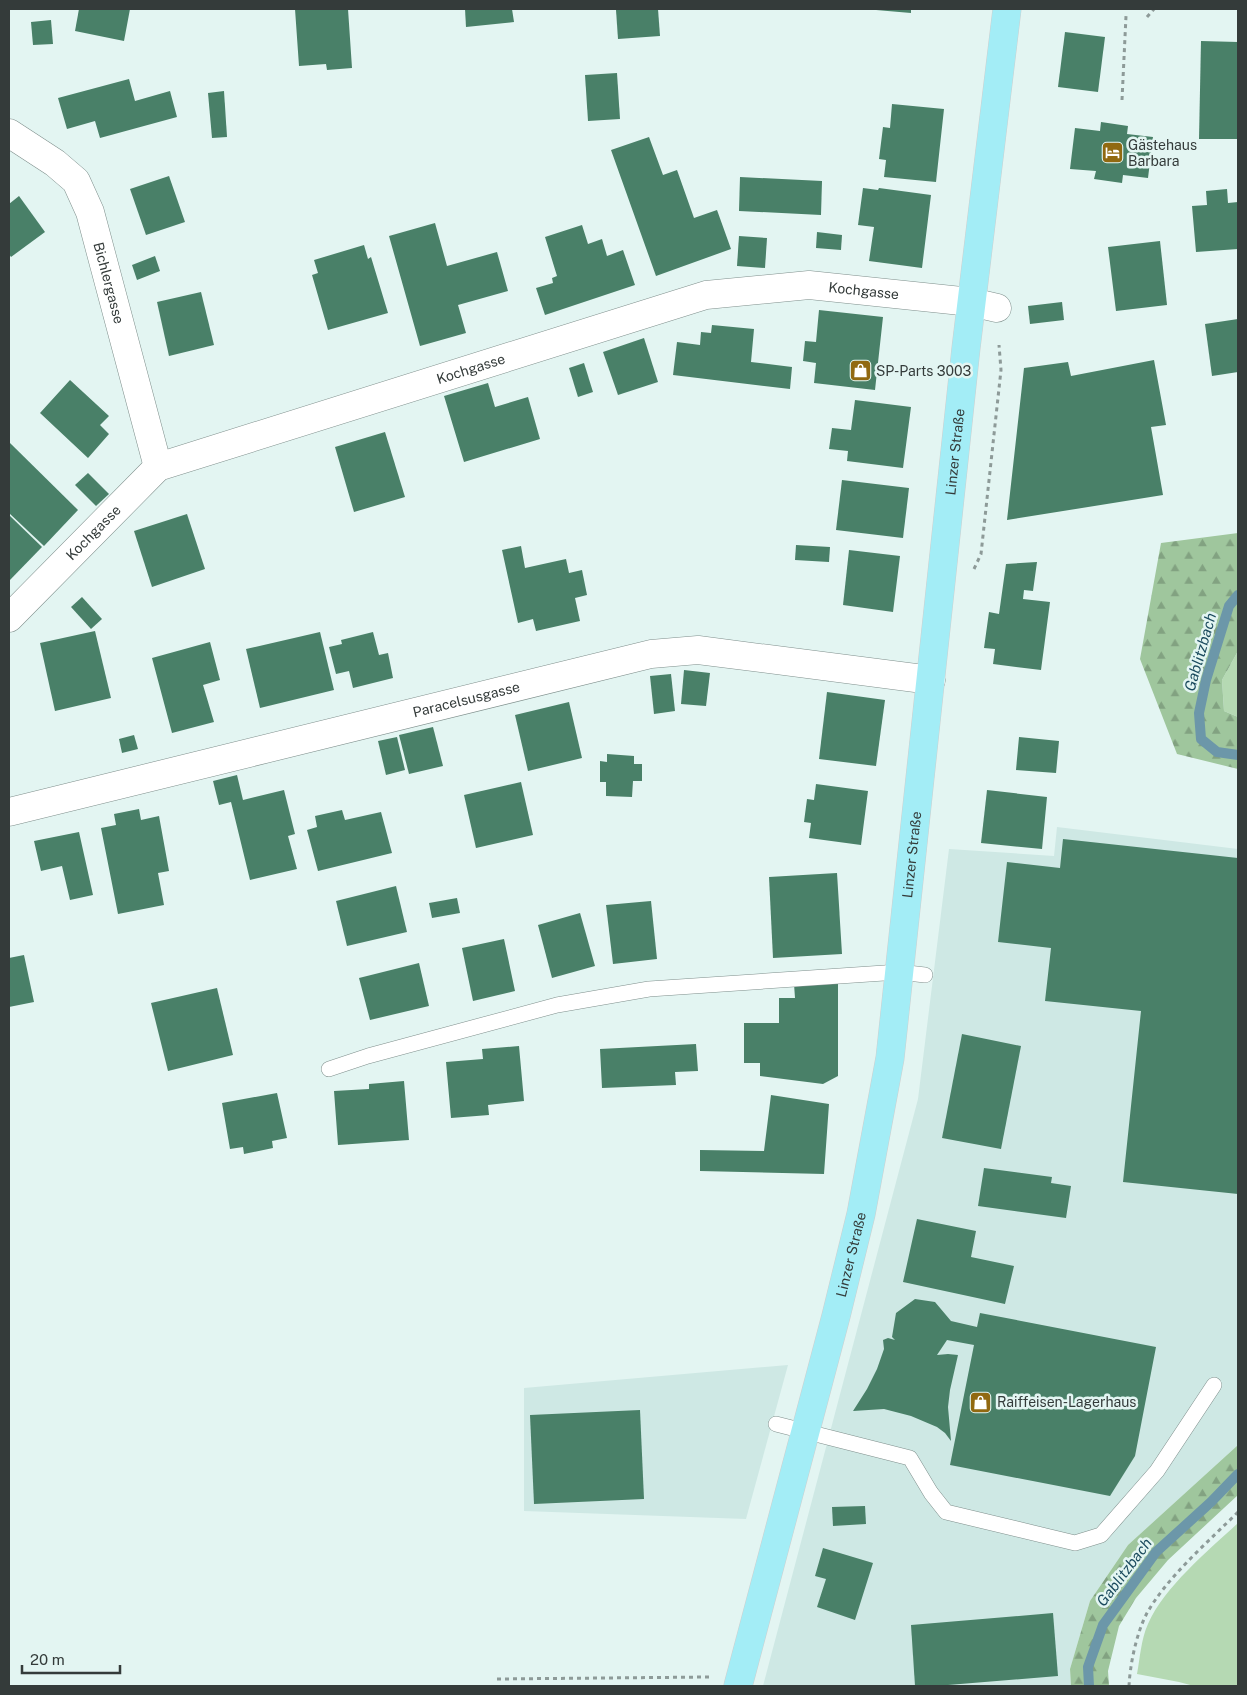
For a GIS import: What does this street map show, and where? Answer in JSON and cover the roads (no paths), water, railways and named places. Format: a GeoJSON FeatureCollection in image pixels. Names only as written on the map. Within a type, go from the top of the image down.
{"type":"FeatureCollection","features":[{"type":"Feature","properties":{"kind":"main road","name":"Linzer Straße"},"geometry":{"type":"LineString","coordinates":[[739,1681],[836,1316],[861,1214],[890,1058],[912,974],[931,680],[984,305],[1007,9]]}},
{"type":"Feature","properties":{"kind":"street","name":"Bichlergasse"},"geometry":{"type":"LineString","coordinates":[[9,133],[55,163],[76,182],[90,212],[158,466]]}},
{"type":"Feature","properties":{"kind":"street","name":"Kochgasse"},"geometry":{"type":"LineString","coordinates":[[9,618],[158,466],[706,295],[809,285],[984,305]]}},
{"type":"Feature","properties":{"kind":"street","name":"Paracelsusgasse"},"geometry":{"type":"LineString","coordinates":[[9,812],[651,654],[698,650],[931,680]]}},
{"type":"Feature","properties":{"kind":"lane"},"geometry":{"type":"LineString","coordinates":[[329,1069],[368,1056],[557,1006],[649,989],[912,974]]}},
{"type":"Feature","properties":{"kind":"lane"},"geometry":{"type":"LineString","coordinates":[[776,1424],[910,1458],[931,1494],[946,1512],[1075,1543],[1101,1535],[1157,1471],[1214,1385]]}},
{"type":"Feature","properties":{"kind":"waterway","name":"Gablitzbach"},"geometry":{"type":"LineString","coordinates":[[1238,595],[1229,606],[1206,680],[1199,713],[1201,739],[1217,752],[1238,755]]}},
{"type":"Feature","properties":{"kind":"waterway","name":"Gablitzbach"},"geometry":{"type":"LineString","coordinates":[[1089,1686],[1088,1667],[1103,1625],[1156,1552],[1211,1502],[1238,1474]]}},
{"type":"Feature","properties":{"kind":"place","name":"Gästehaus Barbara"},"geometry":{"type":"Point","coordinates":[1112,153]}},
{"type":"Feature","properties":{"kind":"place","name":"SP-Parts 3003"},"geometry":{"type":"Point","coordinates":[860,371]}},
{"type":"Feature","properties":{"kind":"place","name":"Raiffeisen-Lagerhaus"},"geometry":{"type":"Point","coordinates":[981,1402]}}]}
